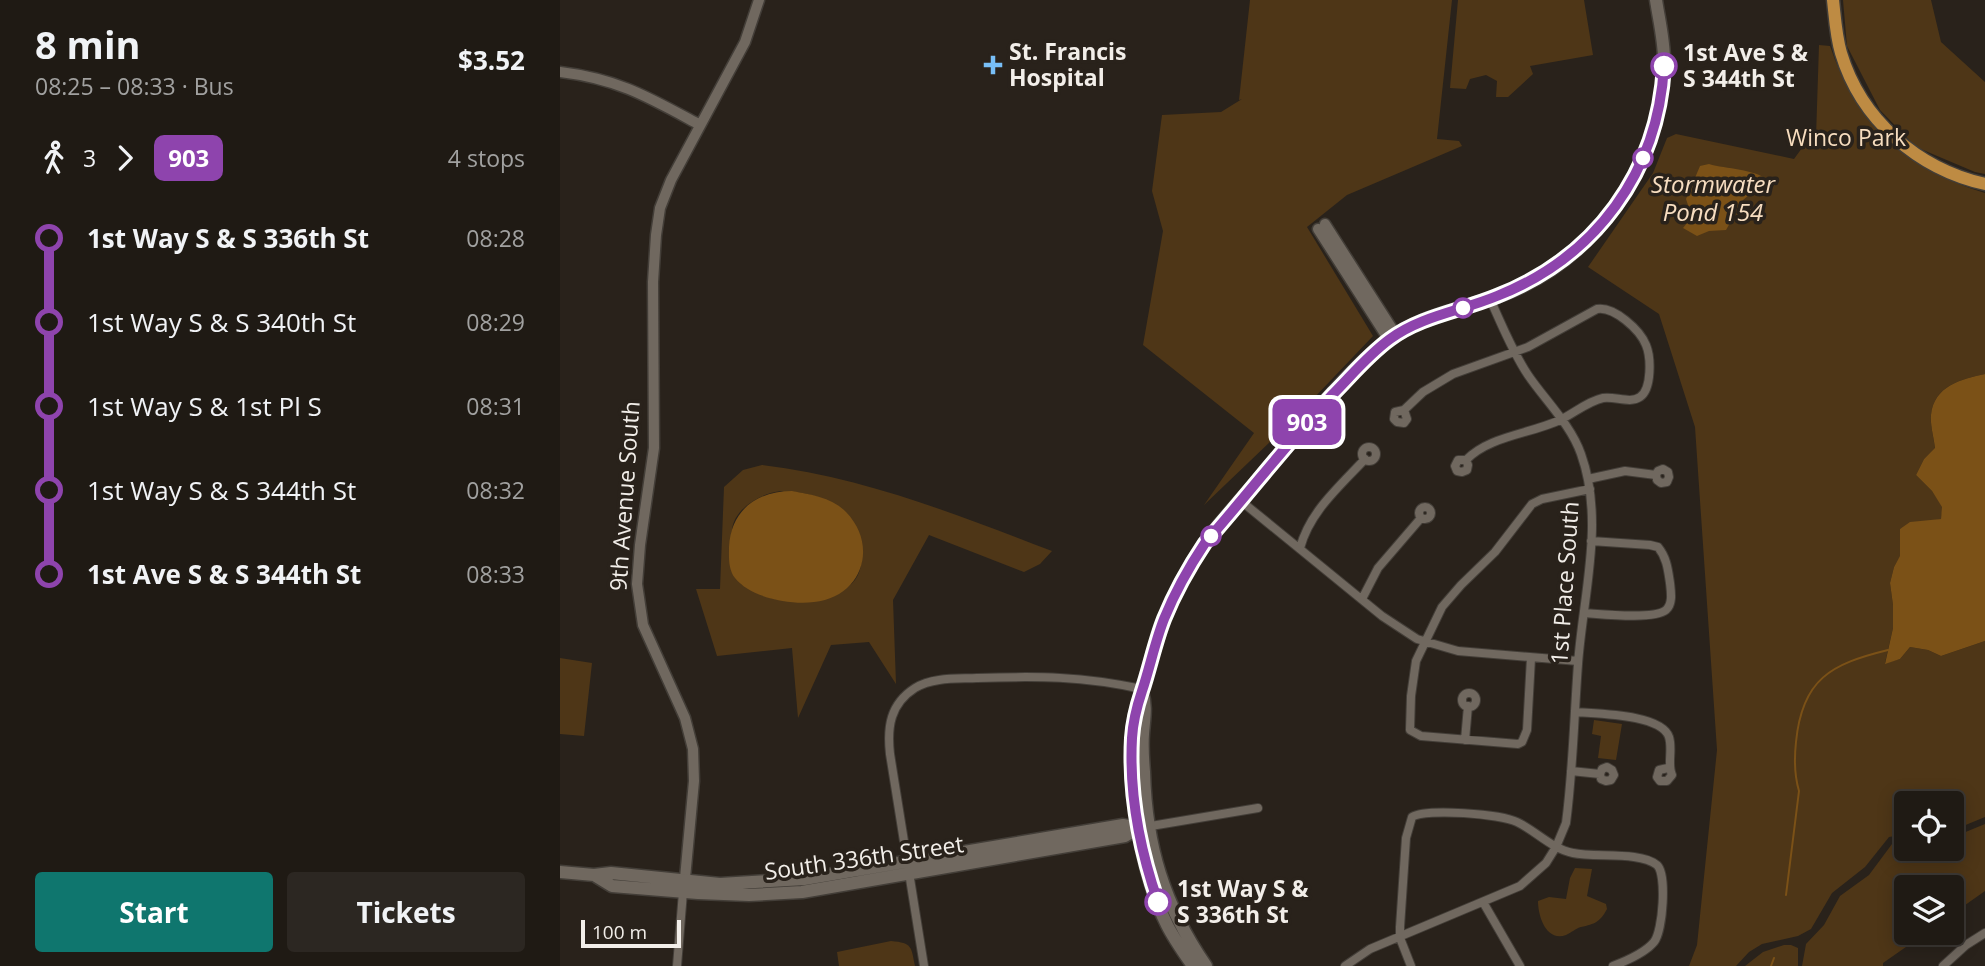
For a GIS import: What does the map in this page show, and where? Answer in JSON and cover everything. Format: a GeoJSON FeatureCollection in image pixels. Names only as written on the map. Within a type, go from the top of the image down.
{"type":"FeatureCollection","features":[{"type":"Feature","properties":{"kind":"main road"},"geometry":{"type":"LineString","coordinates":[[1193,966],[1167,925],[1146,869],[1143,828],[1145,702],[1142,690],[1164,618],[1179,586],[1205,543],[1312,416],[1392,337],[1423,321],[1514,290],[1551,270],[1583,245],[1606,220],[1623,195],[1649,141],[1657,115],[1663,72],[1662,37],[1656,0]]}},
{"type":"Feature","properties":{"kind":"main road"},"geometry":{"type":"LineString","coordinates":[[1833,0],[1837,36],[1846,68],[1859,95],[1880,123],[1911,152],[1927,162],[1942,170],[1985,184]]}},
{"type":"Feature","properties":{"kind":"main road"},"geometry":{"type":"LineString","coordinates":[[1143,828],[1177,922],[1206,966]]}},
{"type":"Feature","properties":{"kind":"main road","name":"South 336th Street"},"geometry":{"type":"LineString","coordinates":[[560,872],[594,876],[612,886],[684,886],[749,895],[802,892],[909,869],[1125,836],[1143,828]]}},
{"type":"Feature","properties":{"kind":"street","name":"9th Avenue South"},"geometry":{"type":"LineString","coordinates":[[677,966],[694,781],[693,749],[685,718],[643,625],[636,577],[654,449],[653,306],[656,235],[660,208],[667,190],[745,42],[759,0]]}},
{"type":"Feature","properties":{"kind":"street"},"geometry":{"type":"LineString","coordinates":[[560,72],[599,78],[624,86],[700,125]]}},
{"type":"Feature","properties":{"kind":"street"},"geometry":{"type":"LineString","coordinates":[[1322,226],[1392,337]]}},
{"type":"Feature","properties":{"kind":"street","name":"1st Place South"},"geometry":{"type":"LineString","coordinates":[[1345,966],[1363,952],[1510,891],[1531,878],[1546,863],[1556,847],[1566,822],[1578,662],[1591,541],[1593,510],[1590,489],[1579,449],[1514,352],[1490,299]]}},
{"type":"Feature","properties":{"kind":"street"},"geometry":{"type":"LineString","coordinates":[[1404,410],[1423,392],[1446,378],[1514,352],[1601,308],[1613,311],[1645,342],[1648,356],[1643,395],[1631,400],[1600,399],[1561,419],[1492,443],[1474,452],[1466,460]]}},
{"type":"Feature","properties":{"kind":"street"},"geometry":{"type":"LineString","coordinates":[[1300,548],[1306,530],[1321,506],[1365,459]]}},
{"type":"Feature","properties":{"kind":"street"},"geometry":{"type":"LineString","coordinates":[[1588,479],[1625,471],[1656,475]]}},
{"type":"Feature","properties":{"kind":"street"},"geometry":{"type":"LineString","coordinates":[[1531,658],[1527,730],[1522,742],[1504,744],[1420,736],[1410,730],[1413,672],[1424,642],[1447,601],[1495,552],[1527,508],[1542,499],[1590,489]]}},
{"type":"Feature","properties":{"kind":"street"},"geometry":{"type":"LineString","coordinates":[[1241,501],[1402,631],[1424,642],[1458,651],[1578,662]]}},
{"type":"Feature","properties":{"kind":"street"},"geometry":{"type":"LineString","coordinates":[[1362,599],[1378,568],[1421,518]]}},
{"type":"Feature","properties":{"kind":"street"},"geometry":{"type":"LineString","coordinates":[[1584,613],[1649,615],[1665,610],[1670,604],[1667,562],[1658,547],[1591,541]]}},
{"type":"Feature","properties":{"kind":"street"},"geometry":{"type":"LineString","coordinates":[[925,966],[888,734],[891,717],[898,704],[915,688],[937,680],[1066,676],[1142,690]]}},
{"type":"Feature","properties":{"kind":"street"},"geometry":{"type":"LineString","coordinates":[[1465,740],[1468,706]]}},
{"type":"Feature","properties":{"kind":"street"},"geometry":{"type":"LineString","coordinates":[[1575,712],[1643,720],[1663,727],[1670,744],[1668,768]]}},
{"type":"Feature","properties":{"kind":"street"},"geometry":{"type":"LineString","coordinates":[[1571,771],[1600,774]]}},
{"type":"Feature","properties":{"kind":"street","name":"South 336th Street"},"geometry":{"type":"LineString","coordinates":[[1143,828],[1258,808]]}},
{"type":"Feature","properties":{"kind":"street"},"geometry":{"type":"LineString","coordinates":[[1411,966],[1400,938],[1406,838],[1412,817],[1426,812],[1505,818],[1517,822],[1556,847],[1577,854],[1631,858],[1655,863],[1662,872],[1659,933],[1651,945],[1613,966]]}},
{"type":"Feature","properties":{"kind":"street"},"geometry":{"type":"LineString","coordinates":[[1483,902],[1520,966]]}},
{"type":"Feature","properties":{"kind":"street"},"geometry":{"type":"LineString","coordinates":[[1943,966],[1966,945],[1985,933]]}},
{"type":"Feature","properties":{"kind":"green space"},"geometry":{"type":"Polygon","coordinates":[[[1250,0],[1452,0],[1437,139],[1459,141],[1462,146],[1347,195],[1307,227],[1373,336],[1293,420],[1204,505],[1254,433],[1143,345],[1163,231],[1152,191],[1162,115],[1221,112],[1242,99],[1239,100],[1250,0]]]}},
{"type":"Feature","properties":{"kind":"green space"},"geometry":{"type":"Polygon","coordinates":[[[1458,0],[1584,0],[1593,55],[1530,66],[1533,74],[1508,97],[1496,97],[1497,81],[1486,75],[1470,79],[1466,89],[1450,88],[1458,0]]]}},
{"type":"Feature","properties":{"kind":"green space"},"geometry":{"type":"Polygon","coordinates":[[[1843,0],[1931,0],[1941,42],[1985,82],[1985,174],[1916,147],[1880,110],[1847,46],[1843,0]]]}},
{"type":"Feature","properties":{"kind":"green space","name":"Winco Park"},"geometry":{"type":"Polygon","coordinates":[[[1819,45],[1830,46],[1854,98],[1870,120],[1889,139],[1910,157],[1933,171],[1985,193],[1985,374],[1950,386],[1937,397],[1933,405],[1931,419],[1935,449],[1924,459],[1916,475],[1943,507],[1941,519],[1900,529],[1900,557],[1890,583],[1893,628],[1885,663],[1900,659],[1910,647],[1928,650],[1941,656],[1985,641],[1985,817],[1964,826],[1964,791],[1894,791],[1894,836],[1889,837],[1865,867],[1832,893],[1811,929],[1798,936],[1762,944],[1749,952],[1736,966],[1689,966],[1697,945],[1717,750],[1695,427],[1659,314],[1588,267],[1653,173],[1667,138],[1676,134],[1794,159],[1810,137],[1816,137],[1819,45]]]}},
{"type":"Feature","properties":{"kind":"green space"},"geometry":{"type":"Polygon","coordinates":[[[762,465],[837,478],[946,511],[1052,551],[1040,564],[1024,572],[929,535],[893,600],[896,684],[869,642],[831,645],[798,718],[792,648],[717,656],[696,589],[720,589],[724,487],[743,470],[762,465]],[[781,491],[758,498],[738,515],[732,530],[733,549],[741,584],[778,600],[807,599],[842,590],[855,580],[861,565],[861,541],[848,516],[825,500],[781,491]]]}},
{"type":"Feature","properties":{"kind":"green space"},"geometry":{"type":"Polygon","coordinates":[[[560,658],[592,663],[584,736],[560,734],[560,658]]]}},
{"type":"Feature","properties":{"kind":"green space"},"geometry":{"type":"Polygon","coordinates":[[[1594,720],[1622,724],[1616,760],[1598,758],[1601,736],[1592,734],[1594,720]]]}},
{"type":"Feature","properties":{"kind":"green space"},"geometry":{"type":"Polygon","coordinates":[[[1985,824],[1985,891],[1964,906],[1964,875],[1894,875],[1894,945],[1909,945],[1883,963],[1883,966],[1802,966],[1806,944],[1824,925],[1840,896],[1869,875],[1892,844],[1894,843],[1894,861],[1964,861],[1964,833],[1985,824]]]}},
{"type":"Feature","properties":{"kind":"green space"},"geometry":{"type":"Polygon","coordinates":[[[1575,868],[1592,869],[1587,896],[1606,904],[1607,909],[1594,923],[1566,935],[1553,935],[1544,926],[1538,901],[1549,897],[1566,899],[1575,868]]]}},
{"type":"Feature","properties":{"kind":"green space"},"geometry":{"type":"Polygon","coordinates":[[[891,941],[910,947],[915,966],[839,966],[837,952],[891,941]]]}},
{"type":"Feature","properties":{"kind":"green space"},"geometry":{"type":"Polygon","coordinates":[[[1784,945],[1798,948],[1798,966],[1745,966],[1763,952],[1784,945]]]}},
{"type":"Feature","properties":{"kind":"water","name":"Stormwater Pond 154"},"geometry":{"type":"Polygon","coordinates":[[[1709,164],[1748,171],[1767,180],[1743,200],[1726,230],[1709,231],[1697,236],[1683,228],[1692,217],[1686,199],[1700,166],[1709,164]]]}},
{"type":"Feature","properties":{"kind":"water"},"geometry":{"type":"Polygon","coordinates":[[[1985,374],[1985,641],[1941,656],[1928,650],[1910,647],[1900,659],[1885,664],[1893,628],[1890,583],[1900,556],[1900,529],[1910,522],[1941,519],[1942,507],[1932,491],[1916,475],[1924,459],[1935,448],[1931,419],[1933,405],[1937,397],[1950,386],[1985,374]]]}},
{"type":"Feature","properties":{"kind":"water"},"geometry":{"type":"Polygon","coordinates":[[[792,491],[821,497],[841,507],[856,525],[862,540],[863,554],[854,580],[844,591],[831,598],[804,603],[771,599],[742,585],[731,571],[731,534],[741,513],[757,499],[792,491]]]}},
{"type":"Feature","properties":{"kind":"waterway"},"geometry":{"type":"LineString","coordinates":[[1786,895],[1799,791],[1795,773],[1795,749],[1805,703],[1813,689],[1835,669],[1850,661],[1888,650]]}},
{"type":"Feature","properties":{"kind":"waterway"},"geometry":{"type":"LineString","coordinates":[[1771,966],[1774,958]]}},
{"type":"Feature","properties":{"kind":"bus line","name":"903"},"geometry":{"type":"LineString","coordinates":[[1158,902],[1146,869],[1139,828],[1134,781],[1133,728],[1137,701],[1164,618],[1192,563],[1205,543],[1312,416],[1374,352],[1389,340],[1423,321],[1514,290],[1551,270],[1583,245],[1606,220],[1643,157],[1657,115],[1664,66]]}},
{"type":"Feature","properties":{"kind":"place","name":"St. Francis Hospital"},"geometry":{"type":"Point","coordinates":[993,65]}},
{"type":"Feature","properties":{"kind":"place","name":"1st Ave S & S 344th St"},"geometry":{"type":"Point","coordinates":[1664,66]}},
{"type":"Feature","properties":{"kind":"place","name":"1st Way S & S 336th St"},"geometry":{"type":"Point","coordinates":[1158,902]}}]}
